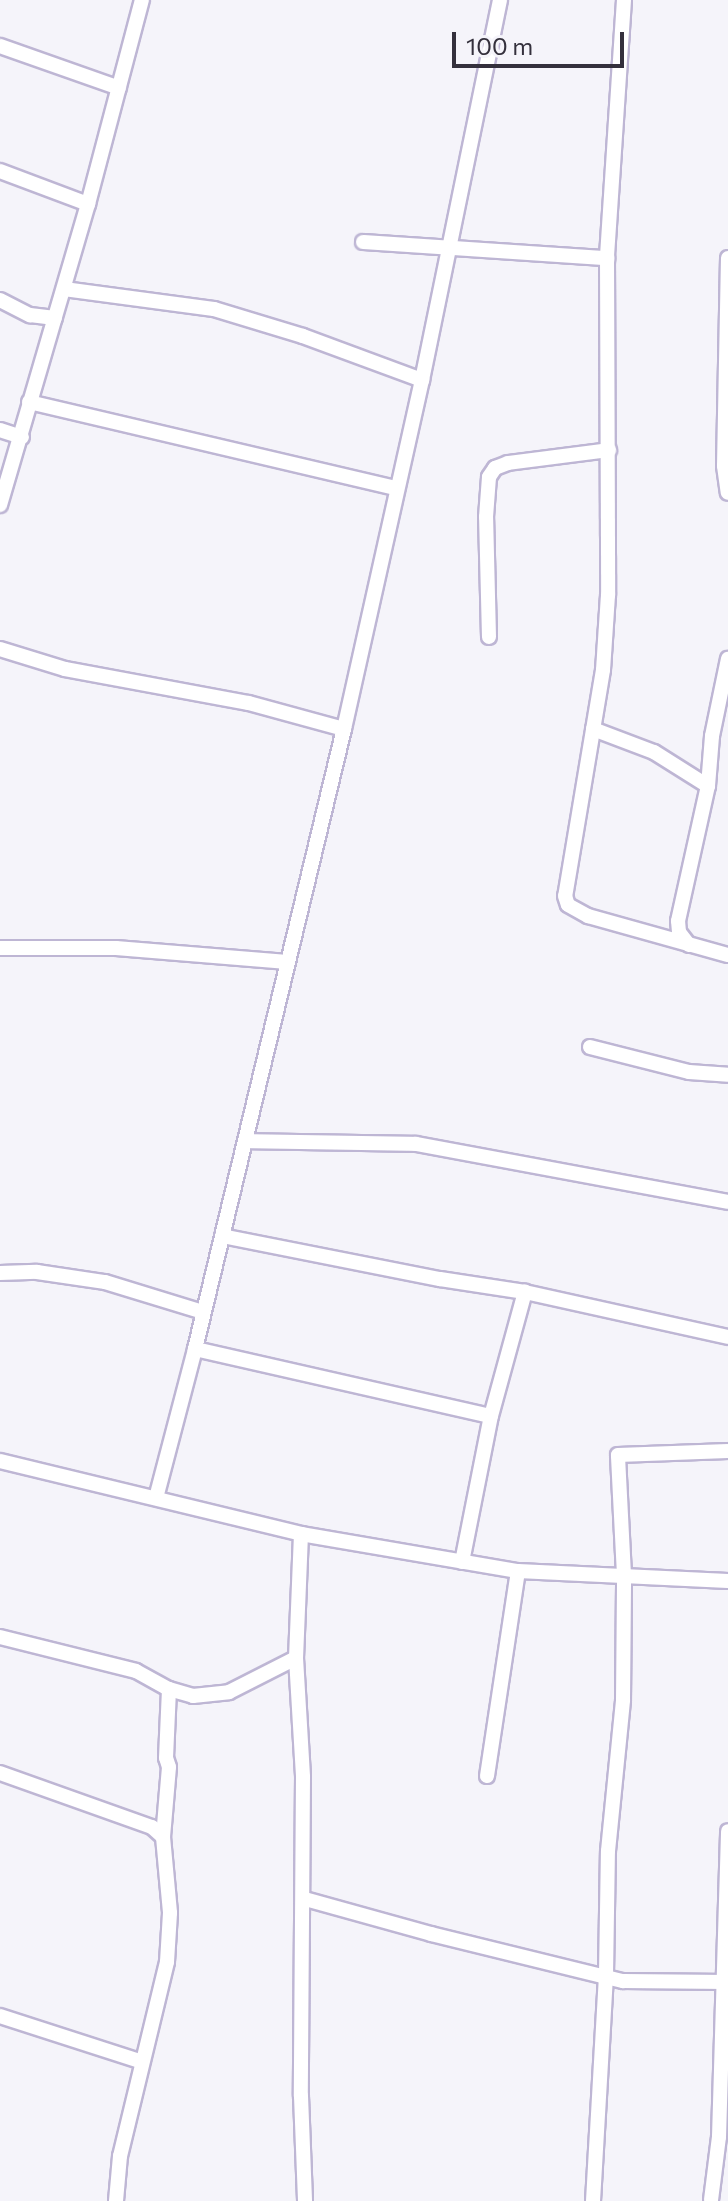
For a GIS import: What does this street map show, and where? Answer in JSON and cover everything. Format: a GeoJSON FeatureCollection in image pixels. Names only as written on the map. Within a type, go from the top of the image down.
{"type":"FeatureCollection","features":[{"type":"Feature","properties":{"kind":"street"},"geometry":{"type":"LineString","coordinates":[[0,505],[88,204],[142,0]]}},
{"type":"Feature","properties":{"kind":"street"},"geometry":{"type":"LineString","coordinates":[[156,1498],[195,1349],[344,729],[422,380],[500,0]]}},
{"type":"Feature","properties":{"kind":"street"},"geometry":{"type":"LineString","coordinates":[[624,0],[607,258],[608,595],[603,670],[565,896],[568,905],[588,916],[728,955]]}},
{"type":"Feature","properties":{"kind":"street"},"geometry":{"type":"LineString","coordinates":[[0,46],[119,88]]}},
{"type":"Feature","properties":{"kind":"street"},"geometry":{"type":"LineString","coordinates":[[0,171],[88,204]]}},
{"type":"Feature","properties":{"kind":"street"},"geometry":{"type":"LineString","coordinates":[[363,242],[607,258]]}},
{"type":"Feature","properties":{"kind":"street"},"geometry":{"type":"LineString","coordinates":[[728,262],[724,466],[728,493]]}},
{"type":"Feature","properties":{"kind":"street"},"geometry":{"type":"LineString","coordinates":[[64,289],[214,309],[303,336],[422,380]]}},
{"type":"Feature","properties":{"kind":"street"},"geometry":{"type":"LineString","coordinates":[[0,300],[30,315],[55,318]]}},
{"type":"Feature","properties":{"kind":"street"},"geometry":{"type":"LineString","coordinates":[[29,402],[397,488]]}},
{"type":"Feature","properties":{"kind":"street"},"geometry":{"type":"LineString","coordinates":[[0,430],[22,437]]}},
{"type":"Feature","properties":{"kind":"street"},"geometry":{"type":"LineString","coordinates":[[489,637],[486,517],[489,477],[495,468],[508,463],[609,450]]}},
{"type":"Feature","properties":{"kind":"street"},"geometry":{"type":"LineString","coordinates":[[0,649],[65,669],[249,703],[344,729]]}},
{"type":"Feature","properties":{"kind":"street"},"geometry":{"type":"LineString","coordinates":[[690,945],[680,936],[678,921],[708,786],[712,736],[728,659]]}},
{"type":"Feature","properties":{"kind":"street"},"geometry":{"type":"LineString","coordinates":[[593,729],[654,752],[708,786]]}},
{"type":"Feature","properties":{"kind":"street"},"geometry":{"type":"LineString","coordinates":[[0,948],[116,948],[287,962]]}},
{"type":"Feature","properties":{"kind":"street"},"geometry":{"type":"LineString","coordinates":[[590,1047],[689,1072],[728,1075]]}},
{"type":"Feature","properties":{"kind":"street"},"geometry":{"type":"LineString","coordinates":[[245,1141],[416,1144],[728,1202]]}},
{"type":"Feature","properties":{"kind":"street"},"geometry":{"type":"LineString","coordinates":[[222,1236],[440,1279],[525,1292],[728,1337]]}},
{"type":"Feature","properties":{"kind":"street"},"geometry":{"type":"LineString","coordinates":[[0,1273],[37,1272],[105,1282],[203,1312]]}},
{"type":"Feature","properties":{"kind":"street"},"geometry":{"type":"LineString","coordinates":[[462,1562],[491,1416],[525,1292]]}},
{"type":"Feature","properties":{"kind":"street"},"geometry":{"type":"LineString","coordinates":[[195,1349],[491,1416]]}},
{"type":"Feature","properties":{"kind":"street"},"geometry":{"type":"LineString","coordinates":[[593,2201],[606,1975],[608,1851],[623,1700],[624,1575],[618,1455],[728,1451]]}},
{"type":"Feature","properties":{"kind":"street"},"geometry":{"type":"LineString","coordinates":[[0,1461],[301,1534],[462,1562],[518,1571],[728,1581]]}},
{"type":"Feature","properties":{"kind":"street"},"geometry":{"type":"LineString","coordinates":[[301,1534],[296,1658],[305,1899],[301,2096],[305,2201]]}},
{"type":"Feature","properties":{"kind":"street"},"geometry":{"type":"LineString","coordinates":[[487,1776],[518,1571]]}},
{"type":"Feature","properties":{"kind":"street"},"geometry":{"type":"LineString","coordinates":[[0,1637],[136,1671],[169,1689],[193,1696],[229,1692],[296,1658]]}},
{"type":"Feature","properties":{"kind":"street"},"geometry":{"type":"LineString","coordinates":[[116,2201],[120,2156],[167,1962],[170,1913],[163,1837],[169,1767],[166,1758],[169,1689]]}},
{"type":"Feature","properties":{"kind":"street"},"geometry":{"type":"LineString","coordinates":[[0,1773],[152,1827],[163,1837]]}},
{"type":"Feature","properties":{"kind":"street"},"geometry":{"type":"LineString","coordinates":[[711,2200],[719,2137],[726,1982],[728,1831]]}},
{"type":"Feature","properties":{"kind":"street"},"geometry":{"type":"LineString","coordinates":[[305,1899],[431,1934],[623,1981],[726,1982]]}},
{"type":"Feature","properties":{"kind":"street"},"geometry":{"type":"LineString","coordinates":[[0,2016],[142,2062]]}}]}
